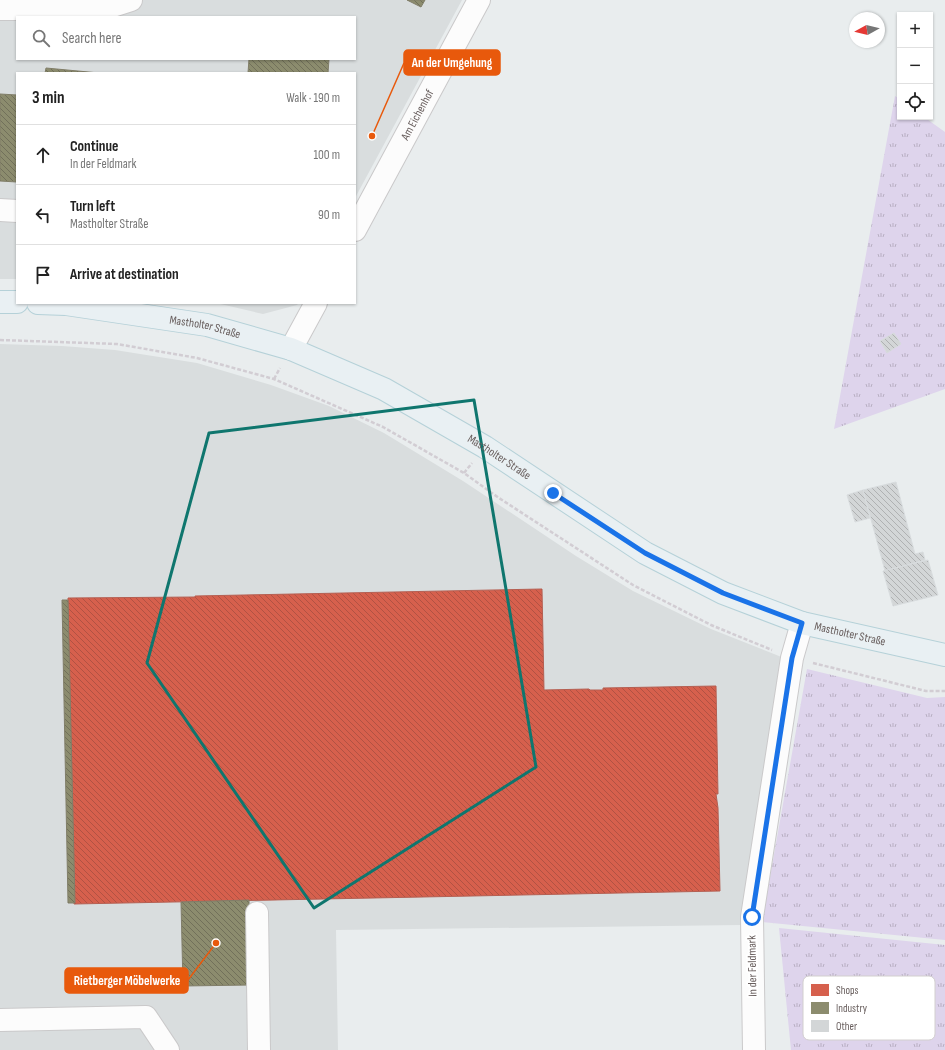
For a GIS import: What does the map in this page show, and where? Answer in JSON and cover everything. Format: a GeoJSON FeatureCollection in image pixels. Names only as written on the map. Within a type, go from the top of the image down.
{"type":"FeatureCollection","features":[{"type":"Feature","properties":{"kind":"main road"},"geometry":{"type":"LineString","coordinates":[[0,302],[16,302]]}},
{"type":"Feature","properties":{"kind":"main road","name":"Mastholter Straße"},"geometry":{"type":"LineString","coordinates":[[66,304],[207,325],[291,349],[384,389],[485,447],[645,553],[723,593],[802,623],[945,655]]}},
{"type":"Feature","properties":{"kind":"street"},"geometry":{"type":"LineString","coordinates":[[1,11],[103,9],[131,0]]}},
{"type":"Feature","properties":{"kind":"street","name":"Am Eichenhof"},"geometry":{"type":"LineString","coordinates":[[356,228],[479,0]]}},
{"type":"Feature","properties":{"kind":"street"},"geometry":{"type":"LineString","coordinates":[[0,210],[16,211]]}},
{"type":"Feature","properties":{"kind":"street"},"geometry":{"type":"LineString","coordinates":[[291,349],[315,304]]}},
{"type":"Feature","properties":{"kind":"street","name":"In der Feldmark"},"geometry":{"type":"LineString","coordinates":[[754,1050],[752,917],[792,658],[802,623]]}},
{"type":"Feature","properties":{"kind":"street"},"geometry":{"type":"LineString","coordinates":[[257,913],[260,1050]]}},
{"type":"Feature","properties":{"kind":"street"},"geometry":{"type":"LineString","coordinates":[[0,1020],[146,1017],[168,1050]]}},
{"type":"Feature","properties":{"kind":"path"},"geometry":{"type":"LineString","coordinates":[[0,340],[117,344],[197,358],[274,379]]}},
{"type":"Feature","properties":{"kind":"highlighted area"},"geometry":{"type":"Polygon","coordinates":[[[474,400],[536,767],[314,908],[147,663],[209,433],[474,400]]]}},
{"type":"Feature","properties":{"kind":"shaded area"},"geometry":{"type":"Polygon","coordinates":[[[0,0],[462,0],[356,196],[356,72],[16,72],[16,279],[0,279],[0,0]]]}},
{"type":"Feature","properties":{"kind":"shaded area"},"geometry":{"type":"Polygon","coordinates":[[[220,304],[298,304],[263,314],[220,304]]]}},
{"type":"Feature","properties":{"kind":"shaded area"},"geometry":{"type":"Polygon","coordinates":[[[0,344],[62,346],[115,350],[197,363],[271,385],[329,406],[384,433],[463,481],[576,556],[633,591],[711,629],[784,658],[741,925],[336,930],[338,1050],[0,1050],[0,344]]]}},
{"type":"Feature","properties":{"kind":"green space"},"geometry":{"type":"Polygon","coordinates":[[[895,96],[897,97],[897,120],[928,120],[945,132],[945,389],[834,429],[895,96]]]}},
{"type":"Feature","properties":{"kind":"green space"},"geometry":{"type":"Polygon","coordinates":[[[807,669],[927,698],[945,697],[945,940],[762,922],[807,669]]]}},
{"type":"Feature","properties":{"kind":"green space"},"geometry":{"type":"Polygon","coordinates":[[[779,928],[945,945],[945,1050],[791,1050],[779,928]]]}},
{"type":"Feature","properties":{"kind":"building: Shops"},"geometry":{"type":"Polygon","coordinates":[[[542,589],[544,690],[603,690],[603,688],[716,686],[718,794],[716,794],[718,808],[720,891],[74,904],[68,598],[195,597],[542,589]]]}},
{"type":"Feature","properties":{"kind":"building: Industry"},"geometry":{"type":"Polygon","coordinates":[[[407,0],[425,0],[421,7],[407,0]]]}},
{"type":"Feature","properties":{"kind":"building: Industry"},"geometry":{"type":"Polygon","coordinates":[[[249,60],[329,60],[328,72],[248,72],[249,60]]]}},
{"type":"Feature","properties":{"kind":"building: Industry"},"geometry":{"type":"Polygon","coordinates":[[[46,68],[88,72],[45,72],[46,68]]]}},
{"type":"Feature","properties":{"kind":"building: Industry"},"geometry":{"type":"Polygon","coordinates":[[[0,94],[16,95],[16,182],[0,181],[0,94]]]}},
{"type":"Feature","properties":{"kind":"building: Industry"},"geometry":{"type":"Polygon","coordinates":[[[62,600],[68,600],[75,903],[68,903],[62,600]]]}},
{"type":"Feature","properties":{"kind":"building: Industry"},"geometry":{"type":"Polygon","coordinates":[[[249,900],[250,985],[183,986],[181,902],[249,900]]]}},
{"type":"Feature","properties":{"kind":"building: Other"},"geometry":{"type":"Polygon","coordinates":[[[894,333],[901,344],[887,353],[880,341],[894,333]]]}},
{"type":"Feature","properties":{"kind":"building: Other"},"geometry":{"type":"Polygon","coordinates":[[[896,482],[915,554],[923,552],[925,560],[885,571],[863,490],[896,482]]]}},
{"type":"Feature","properties":{"kind":"building: Other"},"geometry":{"type":"Polygon","coordinates":[[[863,490],[870,518],[855,522],[847,495],[863,490]]]}},
{"type":"Feature","properties":{"kind":"building: Other"},"geometry":{"type":"Polygon","coordinates":[[[928,560],[938,595],[893,606],[883,571],[928,560]]]}},
{"type":"Feature","properties":{"kind":"place","name":"An der Umgehung"},"geometry":{"type":"Point","coordinates":[372,136]}},
{"type":"Feature","properties":{"kind":"place","name":"Rietberger Möbelwerke"},"geometry":{"type":"Point","coordinates":[216,943]}},
{"type":"Feature","properties":{"kind":"route"},"geometry":{"type":"LineString","coordinates":[[553,493],[645,553],[723,593],[802,623],[792,658],[752,917]]}}]}
